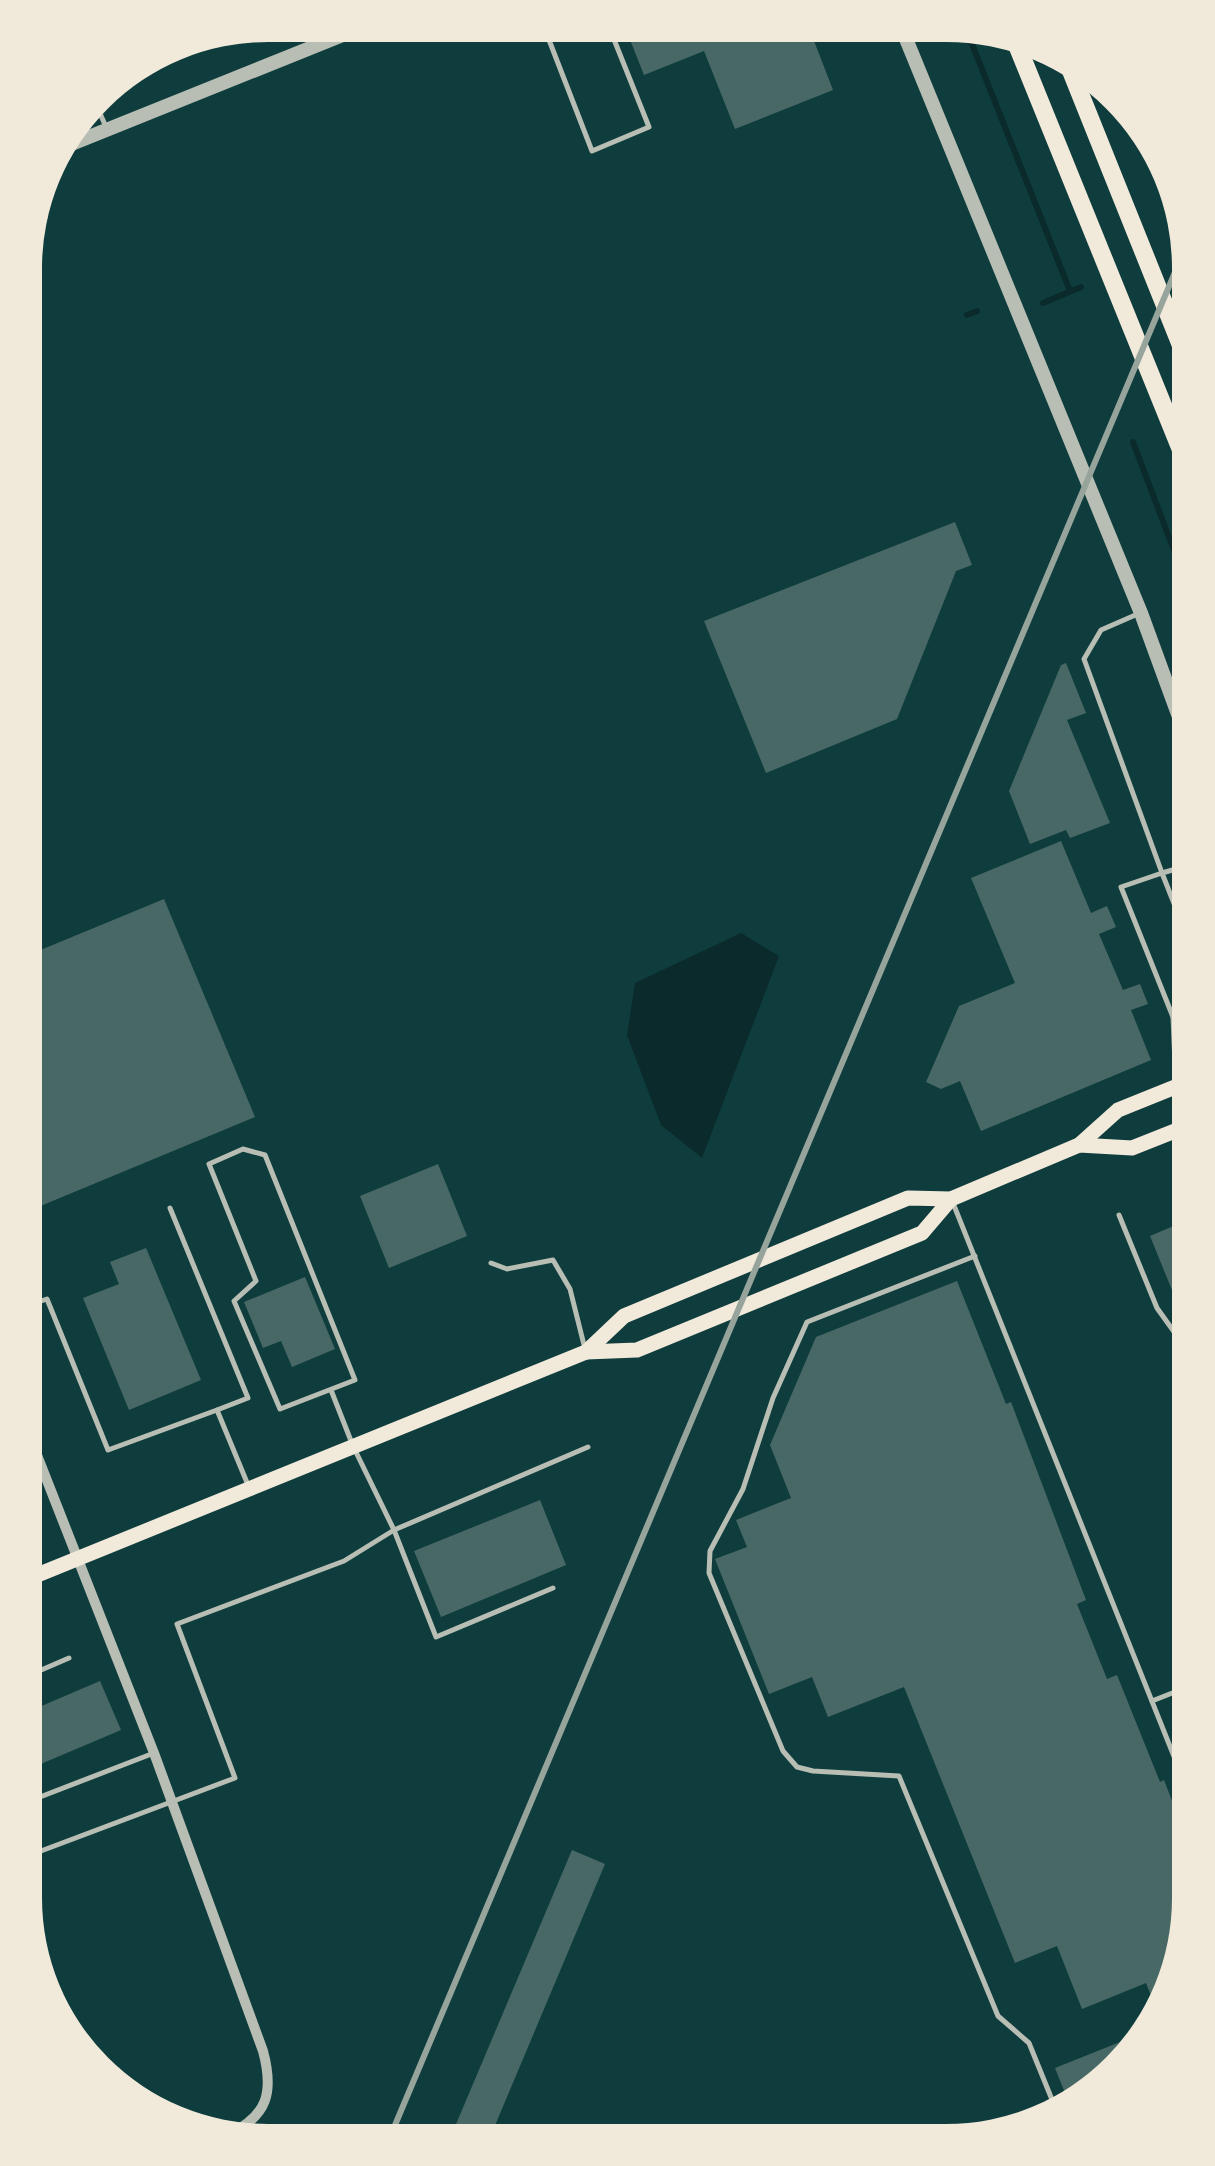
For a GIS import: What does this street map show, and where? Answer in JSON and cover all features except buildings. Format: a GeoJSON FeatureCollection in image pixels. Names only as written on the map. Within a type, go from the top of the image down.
{"type":"FeatureCollection","features":[{"type":"Feature","properties":{"kind":"main road"},"geometry":{"type":"LineString","coordinates":[[1021,55],[1172,428]]}},
{"type":"Feature","properties":{"kind":"main road"},"geometry":{"type":"LineString","coordinates":[[1075,83],[1172,323]]}},
{"type":"Feature","properties":{"kind":"main road"},"geometry":{"type":"LineString","coordinates":[[586,1352],[624,1316],[908,1198],[951,1199],[1079,1145],[1118,1110],[1172,1088]]}},
{"type":"Feature","properties":{"kind":"main road"},"geometry":{"type":"LineString","coordinates":[[1079,1145],[1132,1148],[1172,1131]]}},
{"type":"Feature","properties":{"kind":"main road"},"geometry":{"type":"LineString","coordinates":[[42,1573],[586,1352],[638,1350],[794,1286],[922,1233],[951,1199]]}},
{"type":"Feature","properties":{"kind":"street"},"geometry":{"type":"LineString","coordinates":[[83,139],[325,42]]}},
{"type":"Feature","properties":{"kind":"street"},"geometry":{"type":"LineString","coordinates":[[907,42],[1172,697]]}},
{"type":"Feature","properties":{"kind":"street"},"geometry":{"type":"LineString","coordinates":[[42,1467],[154,1753],[264,2051],[270,2084],[267,2098],[249,2123]]}},
{"type":"Feature","properties":{"kind":"lane"},"geometry":{"type":"LineString","coordinates":[[550,42],[592,151],[649,127],[614,42]]}},
{"type":"Feature","properties":{"kind":"lane"},"geometry":{"type":"LineString","coordinates":[[102,117],[107,130]]}},
{"type":"Feature","properties":{"kind":"lane"},"geometry":{"type":"LineString","coordinates":[[1141,613],[1101,630],[1084,659],[1172,898]]}},
{"type":"Feature","properties":{"kind":"lane"},"geometry":{"type":"LineString","coordinates":[[1172,870],[1121,887],[1172,1014]]}},
{"type":"Feature","properties":{"kind":"lane"},"geometry":{"type":"LineString","coordinates":[[243,1149],[265,1155],[355,1380],[331,1390],[280,1409],[234,1301],[256,1281],[209,1164],[243,1149]]}},
{"type":"Feature","properties":{"kind":"lane"},"geometry":{"type":"LineString","coordinates":[[951,1199],[1172,1750]]}},
{"type":"Feature","properties":{"kind":"lane"},"geometry":{"type":"LineString","coordinates":[[42,1301],[47,1299],[108,1450],[248,1398],[170,1208]]}},
{"type":"Feature","properties":{"kind":"lane"},"geometry":{"type":"LineString","coordinates":[[1119,1215],[1157,1308],[1172,1329]]}},
{"type":"Feature","properties":{"kind":"lane"},"geometry":{"type":"LineString","coordinates":[[974,1256],[808,1322],[773,1398],[743,1489],[710,1551],[709,1574],[783,1750],[797,1767],[899,1776],[998,2016],[1029,2044],[1051,2097]]}},
{"type":"Feature","properties":{"kind":"lane"},"geometry":{"type":"LineString","coordinates":[[491,1263],[506,1269],[553,1260],[570,1289],[586,1352]]}},
{"type":"Feature","properties":{"kind":"lane"},"geometry":{"type":"LineString","coordinates":[[331,1390],[394,1530],[436,1637],[553,1588]]}},
{"type":"Feature","properties":{"kind":"lane"},"geometry":{"type":"LineString","coordinates":[[217,1410],[249,1488]]}},
{"type":"Feature","properties":{"kind":"lane"},"geometry":{"type":"LineString","coordinates":[[42,1850],[235,1778],[177,1624],[344,1561],[394,1530],[588,1446]]}},
{"type":"Feature","properties":{"kind":"lane"},"geometry":{"type":"LineString","coordinates":[[42,1669],[69,1658]]}},
{"type":"Feature","properties":{"kind":"lane"},"geometry":{"type":"LineString","coordinates":[[1152,1701],[1172,1693]]}},
{"type":"Feature","properties":{"kind":"lane"},"geometry":{"type":"LineString","coordinates":[[42,1796],[154,1753]]}},
{"type":"Feature","properties":{"kind":"water"},"geometry":{"type":"Polygon","coordinates":[[[741,933],[779,956],[702,1158],[661,1125],[627,1035],[635,983],[741,933]]]}},
{"type":"Feature","properties":{"kind":"waterway"},"geometry":{"type":"LineString","coordinates":[[972,44],[1070,291]]}},
{"type":"Feature","properties":{"kind":"waterway"},"geometry":{"type":"LineString","coordinates":[[1043,303],[1081,287]]}},
{"type":"Feature","properties":{"kind":"waterway"},"geometry":{"type":"LineString","coordinates":[[967,315],[977,311]]}},
{"type":"Feature","properties":{"kind":"waterway"},"geometry":{"type":"LineString","coordinates":[[1133,442],[1172,545]]}},
{"type":"Feature","properties":{"kind":"railway"},"geometry":{"type":"LineString","coordinates":[[395,2124],[1172,279]]}}]}
